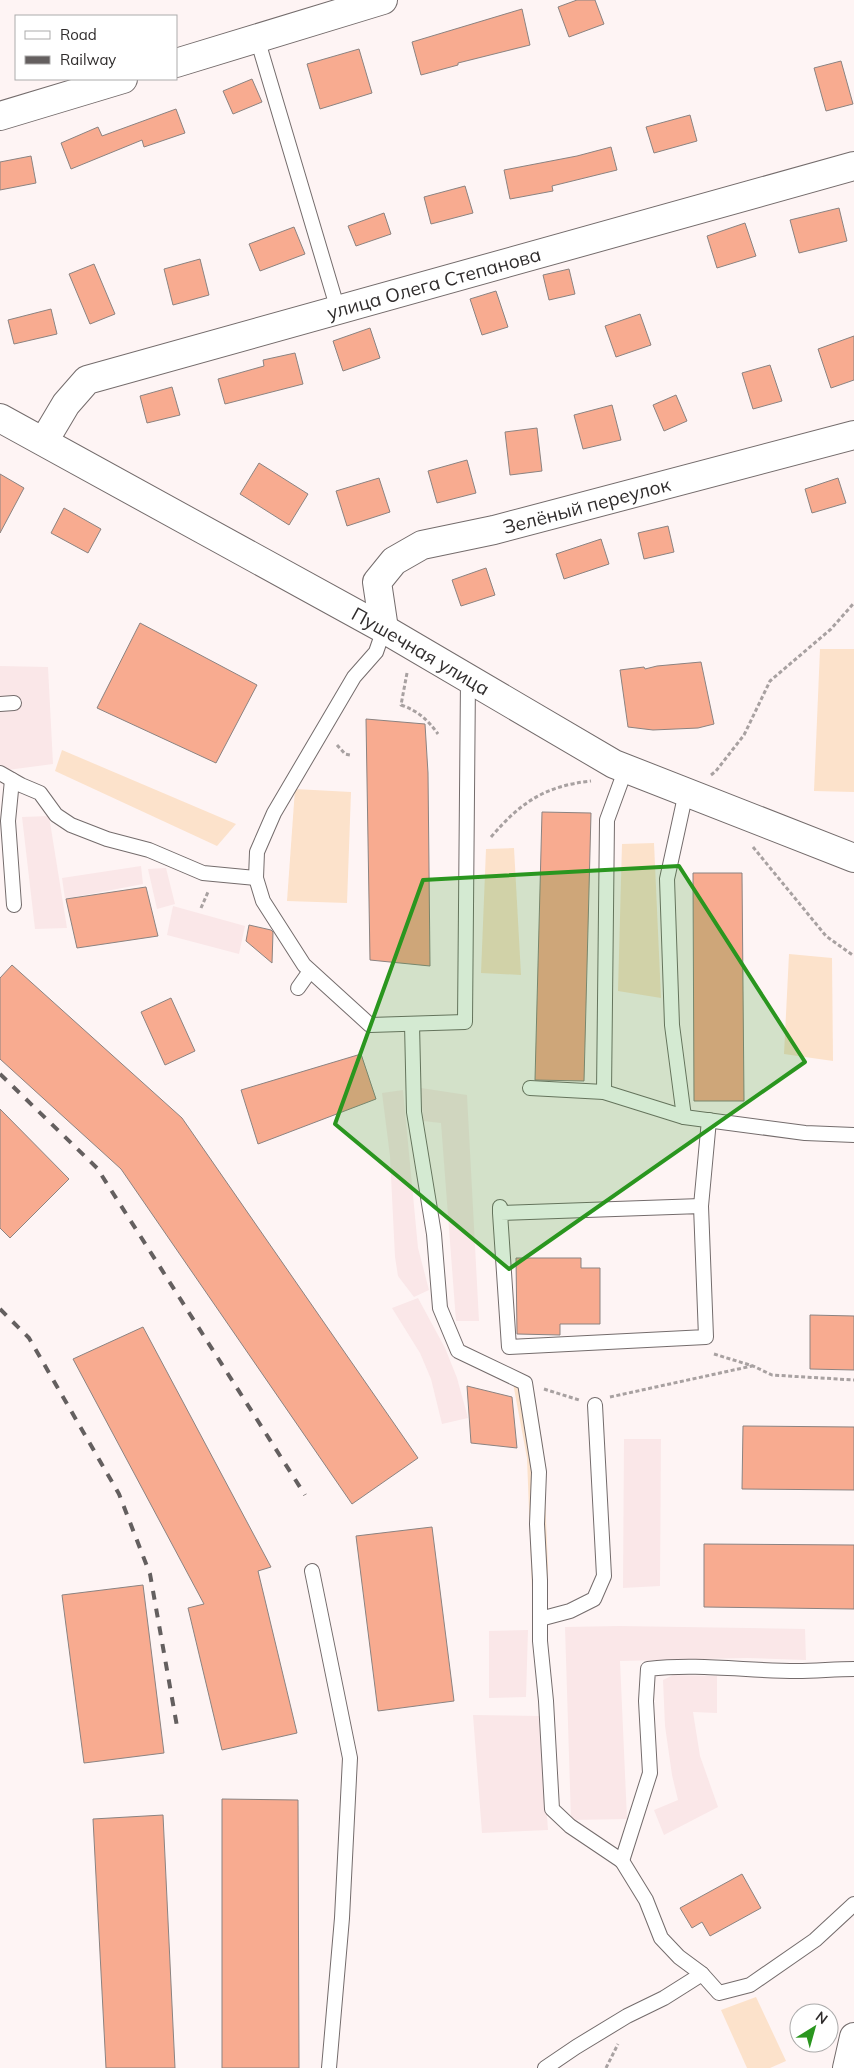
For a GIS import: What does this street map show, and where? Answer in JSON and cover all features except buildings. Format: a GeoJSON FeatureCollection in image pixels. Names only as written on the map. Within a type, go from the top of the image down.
{"type":"FeatureCollection","features":[{"type":"Feature","properties":{"kind":"street"},"geometry":{"type":"LineString","coordinates":[[178,62],[383,0]]}},
{"type":"Feature","properties":{"kind":"street"},"geometry":{"type":"LineString","coordinates":[[0,116],[120,80]]}},
{"type":"Feature","properties":{"kind":"street","name":"улица Олега Степанова"},"geometry":{"type":"LineString","coordinates":[[44,441],[66,404],[87,380],[854,166]]}},
{"type":"Feature","properties":{"kind":"street","name":"Пушечная улица"},"geometry":{"type":"LineString","coordinates":[[0,418],[384,629],[614,764],[854,858]]}},
{"type":"Feature","properties":{"kind":"street","name":"Зелёный переулок"},"geometry":{"type":"LineString","coordinates":[[384,629],[377,582],[394,560],[422,545],[503,527],[854,435]]}},
{"type":"Feature","properties":{"kind":"street"},"geometry":{"type":"LineString","coordinates":[[847,2068],[854,2037]]}},
{"type":"Feature","properties":{"kind":"lane"},"geometry":{"type":"LineString","coordinates":[[257,38],[338,310]]}},
{"type":"Feature","properties":{"kind":"lane"},"geometry":{"type":"LineString","coordinates":[[384,629],[376,652],[354,677],[274,813],[257,852],[256,878],[263,901],[304,966],[370,1025],[465,1022],[468,679]]}},
{"type":"Feature","properties":{"kind":"lane"},"geometry":{"type":"LineString","coordinates":[[604,1092],[607,820],[626,768]]}},
{"type":"Feature","properties":{"kind":"lane"},"geometry":{"type":"LineString","coordinates":[[14,905],[6,777],[40,793],[56,815],[72,825],[107,840],[149,850],[203,874],[256,878]]}},
{"type":"Feature","properties":{"kind":"lane"},"geometry":{"type":"LineString","coordinates":[[684,1117],[672,1025],[667,879],[686,792]]}},
{"type":"Feature","properties":{"kind":"lane"},"geometry":{"type":"LineString","coordinates":[[298,988],[310,971]]}},
{"type":"Feature","properties":{"kind":"lane"},"geometry":{"type":"LineString","coordinates":[[412,1024],[414,1112],[434,1234],[440,1308],[458,1351],[525,1383],[539,1472],[537,1524],[540,1641],[546,1701],[552,1809],[570,1826],[622,1861],[646,1900],[661,1938],[679,1957],[702,1974],[719,1993],[750,1985],[815,1940],[854,1904]]}},
{"type":"Feature","properties":{"kind":"lane"},"geometry":{"type":"LineString","coordinates":[[530,1088],[604,1092],[684,1117],[804,1133],[854,1136]]}},
{"type":"Feature","properties":{"kind":"lane"},"geometry":{"type":"LineString","coordinates":[[701,1206],[500,1210],[509,1347],[706,1337],[701,1206],[709,1120]]}},
{"type":"Feature","properties":{"kind":"lane"},"geometry":{"type":"LineString","coordinates":[[540,1619],[570,1611],[594,1599],[604,1576],[595,1405]]}},
{"type":"Feature","properties":{"kind":"lane"},"geometry":{"type":"LineString","coordinates":[[312,1571],[350,1758],[342,1918],[329,2068]]}},
{"type":"Feature","properties":{"kind":"lane"},"geometry":{"type":"LineString","coordinates":[[622,1861],[650,1774],[646,1701],[648,1669],[672,1666],[796,1671],[854,1669]]}},
{"type":"Feature","properties":{"kind":"lane"},"geometry":{"type":"LineString","coordinates":[[545,2068],[590,2038],[627,2016],[664,1998],[702,1974]]}},
{"type":"Feature","properties":{"kind":"path"},"geometry":{"type":"LineString","coordinates":[[686,792],[716,771],[744,735],[770,681],[831,629],[854,602]]}},
{"type":"Feature","properties":{"kind":"path"},"geometry":{"type":"LineString","coordinates":[[408,668],[401,706],[414,710],[426,718],[438,734]]}},
{"type":"Feature","properties":{"kind":"path"},"geometry":{"type":"LineString","coordinates":[[491,837],[504,821],[536,796],[567,783],[597,780]]}},
{"type":"Feature","properties":{"kind":"path"},"geometry":{"type":"LineString","coordinates":[[750,844],[826,936],[854,956]]}},
{"type":"Feature","properties":{"kind":"path"},"geometry":{"type":"LineString","coordinates":[[706,1351],[753,1366],[772,1375],[854,1380]]}},
{"type":"Feature","properties":{"kind":"path"},"geometry":{"type":"LineString","coordinates":[[525,1383],[595,1405],[614,1394],[753,1366]]}},
{"type":"Feature","properties":{"kind":"highlighted area"},"geometry":{"type":"Polygon","coordinates":[[[679,866],[805,1062],[509,1269],[335,1124],[423,880],[679,866]]]}},
{"type":"Feature","properties":{"kind":"shaded area"},"geometry":{"type":"Polygon","coordinates":[[[820,649],[854,649],[854,792],[814,791],[820,649]]]}},
{"type":"Feature","properties":{"kind":"shaded area"},"geometry":{"type":"Polygon","coordinates":[[[0,666],[48,667],[53,764],[0,771],[0,666]]]}},
{"type":"Feature","properties":{"kind":"shaded area"},"geometry":{"type":"Polygon","coordinates":[[[62,750],[236,824],[217,846],[55,771],[62,750]]]}},
{"type":"Feature","properties":{"kind":"shaded area"},"geometry":{"type":"Polygon","coordinates":[[[295,789],[351,792],[347,903],[287,901],[295,789]]]}},
{"type":"Feature","properties":{"kind":"shaded area"},"geometry":{"type":"Polygon","coordinates":[[[49,816],[67,928],[35,929],[22,817],[49,816]]]}},
{"type":"Feature","properties":{"kind":"shaded area"},"geometry":{"type":"Polygon","coordinates":[[[654,843],[661,998],[618,991],[622,844],[654,843]]]}},
{"type":"Feature","properties":{"kind":"shaded area"},"geometry":{"type":"Polygon","coordinates":[[[514,848],[521,975],[481,973],[486,849],[514,848]]]}},
{"type":"Feature","properties":{"kind":"shaded area"},"geometry":{"type":"Polygon","coordinates":[[[141,866],[143,884],[65,899],[62,878],[141,866]]]}},
{"type":"Feature","properties":{"kind":"shaded area"},"geometry":{"type":"Polygon","coordinates":[[[166,868],[175,904],[157,909],[148,869],[166,868]]]}},
{"type":"Feature","properties":{"kind":"shaded area"},"geometry":{"type":"Polygon","coordinates":[[[173,906],[245,926],[239,954],[167,935],[173,906]]]}},
{"type":"Feature","properties":{"kind":"shaded area"},"geometry":{"type":"Polygon","coordinates":[[[789,954],[832,958],[833,1061],[784,1054],[789,954]]]}},
{"type":"Feature","properties":{"kind":"shaded area"},"geometry":{"type":"Polygon","coordinates":[[[421,1088],[467,1095],[479,1321],[456,1321],[441,1123],[423,1121],[421,1088]]]}},
{"type":"Feature","properties":{"kind":"shaded area"},"geometry":{"type":"Polygon","coordinates":[[[403,1090],[418,1248],[429,1290],[414,1297],[398,1276],[395,1257],[390,1156],[382,1093],[403,1090]]]}},
{"type":"Feature","properties":{"kind":"shaded area"},"geometry":{"type":"Polygon","coordinates":[[[418,1298],[445,1348],[457,1378],[468,1418],[442,1424],[431,1379],[420,1353],[392,1308],[418,1298]]]}},
{"type":"Feature","properties":{"kind":"shaded area"},"geometry":{"type":"Polygon","coordinates":[[[513,1383],[533,1384],[543,1447],[548,1566],[547,1611],[533,1616],[527,1458],[513,1383]]]}},
{"type":"Feature","properties":{"kind":"shaded area"},"geometry":{"type":"Polygon","coordinates":[[[624,1439],[661,1439],[660,1586],[623,1588],[624,1439]]]}},
{"type":"Feature","properties":{"kind":"shaded area"},"geometry":{"type":"Polygon","coordinates":[[[565,1627],[805,1629],[806,1660],[747,1658],[620,1661],[627,1819],[571,1820],[565,1627]]]}},
{"type":"Feature","properties":{"kind":"shaded area"},"geometry":{"type":"Polygon","coordinates":[[[528,1630],[526,1697],[489,1698],[489,1631],[528,1630]]]}},
{"type":"Feature","properties":{"kind":"shaded area"},"geometry":{"type":"Polygon","coordinates":[[[673,1675],[717,1676],[717,1713],[693,1712],[700,1756],[718,1807],[664,1835],[654,1810],[678,1800],[672,1775],[665,1726],[663,1680],[673,1675]]]}},
{"type":"Feature","properties":{"kind":"shaded area"},"geometry":{"type":"Polygon","coordinates":[[[473,1715],[540,1716],[548,1830],[482,1833],[473,1715]]]}},
{"type":"Feature","properties":{"kind":"shaded area"},"geometry":{"type":"Polygon","coordinates":[[[756,1997],[786,2061],[770,2068],[747,2068],[721,2010],[756,1997]]]}},
{"type":"Feature","properties":{"kind":"railway"},"geometry":{"type":"LineString","coordinates":[[0,1074],[97,1168],[305,1495]]}},
{"type":"Feature","properties":{"kind":"railway"},"geometry":{"type":"LineString","coordinates":[[0,1309],[29,1338],[119,1494],[150,1574],[178,1732]]}}]}
